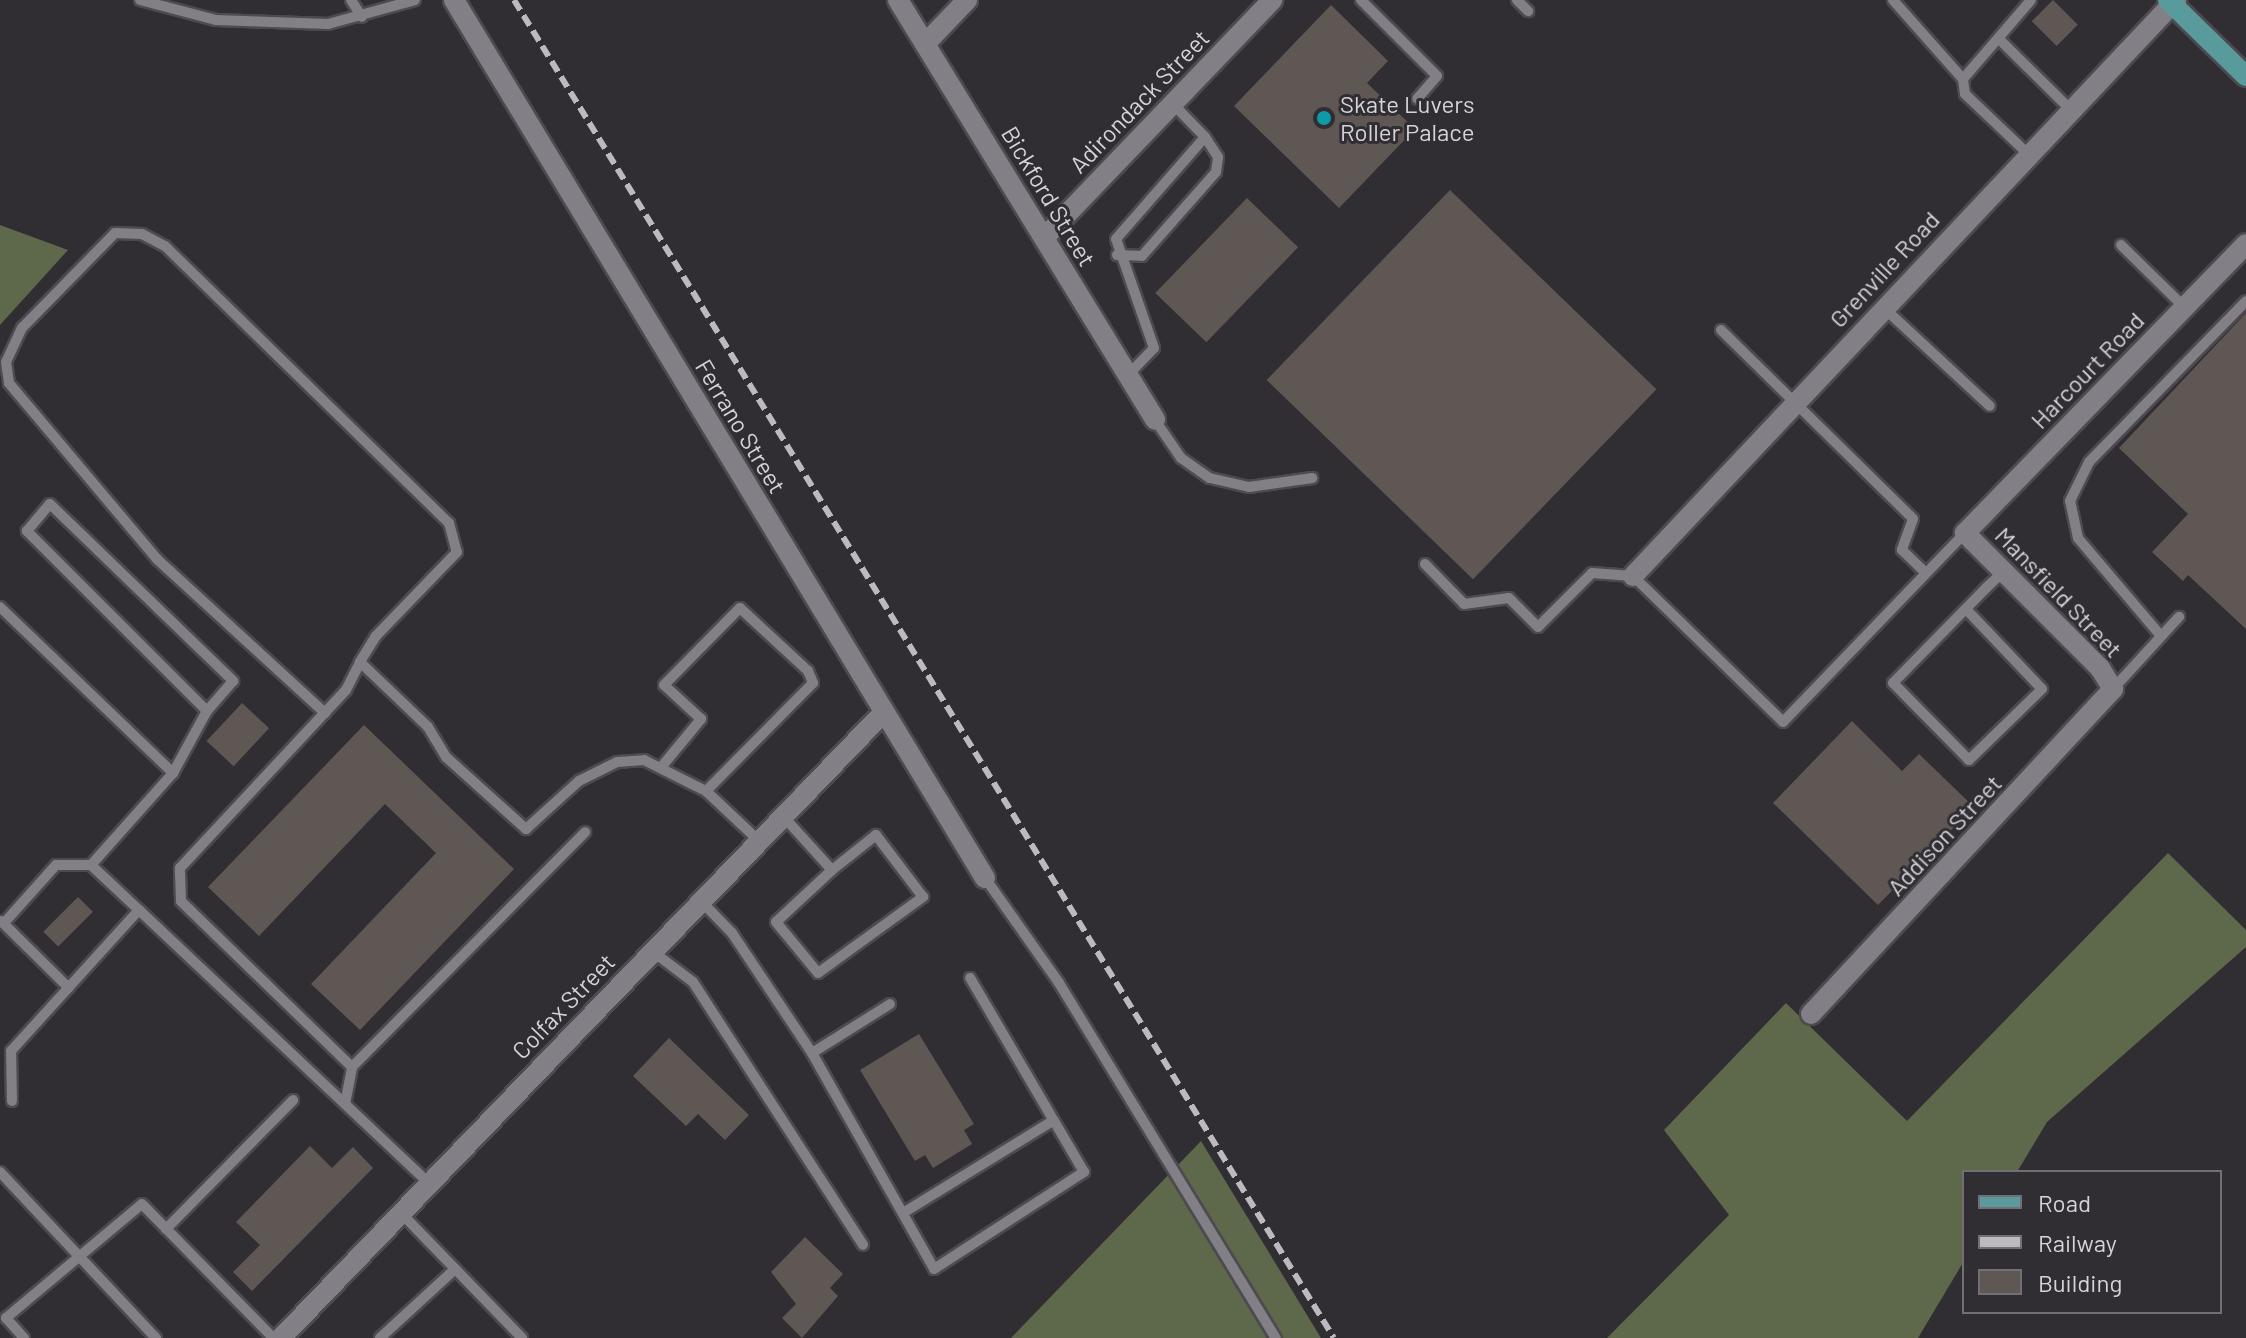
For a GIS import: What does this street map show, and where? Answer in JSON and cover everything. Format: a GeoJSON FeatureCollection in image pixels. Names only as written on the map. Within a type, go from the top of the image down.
{"type":"FeatureCollection","features":[{"type":"Feature","properties":{"kind":"main road"},"geometry":{"type":"LineString","coordinates":[[2172,1],[2246,76]]}},
{"type":"Feature","properties":{"kind":"street","name":"Ferrano Street"},"geometry":{"type":"LineString","coordinates":[[454,0],[985,878]]}},
{"type":"Feature","properties":{"kind":"street","name":"Bickford Street"},"geometry":{"type":"LineString","coordinates":[[898,0],[1155,420]]}},
{"type":"Feature","properties":{"kind":"street"},"geometry":{"type":"LineString","coordinates":[[925,44],[967,0]]}},
{"type":"Feature","properties":{"kind":"street","name":"Adirondack Street"},"geometry":{"type":"LineString","coordinates":[[1044,238],[1272,0]]}},
{"type":"Feature","properties":{"kind":"street","name":"Grenville Road"},"geometry":{"type":"LineString","coordinates":[[1633,576],[2026,152],[2172,1]]}},
{"type":"Feature","properties":{"kind":"street","name":"Harcourt Road"},"geometry":{"type":"LineString","coordinates":[[1965,533],[2246,244]]}},
{"type":"Feature","properties":{"kind":"street","name":"Mansfield Street"},"geometry":{"type":"LineString","coordinates":[[1965,533],[2100,668],[2113,689]]}},
{"type":"Feature","properties":{"kind":"street","name":"Addison Street"},"geometry":{"type":"LineString","coordinates":[[1811,1014],[2113,689]]}},
{"type":"Feature","properties":{"kind":"street","name":"Colfax Street"},"geometry":{"type":"LineString","coordinates":[[285,1336],[700,900],[884,712]]}},
{"type":"Feature","properties":{"kind":"lane"},"geometry":{"type":"LineString","coordinates":[[140,0],[216,20],[328,24],[415,0]]}},
{"type":"Feature","properties":{"kind":"lane"},"geometry":{"type":"LineString","coordinates":[[351,0],[362,17]]}},
{"type":"Feature","properties":{"kind":"lane"},"geometry":{"type":"LineString","coordinates":[[1361,0],[1437,76],[1417,99]]}},
{"type":"Feature","properties":{"kind":"lane"},"geometry":{"type":"LineString","coordinates":[[1517,0],[1528,11]]}},
{"type":"Feature","properties":{"kind":"lane"},"geometry":{"type":"LineString","coordinates":[[1893,0],[1963,79],[1965,94],[2026,152]]}},
{"type":"Feature","properties":{"kind":"lane"},"geometry":{"type":"LineString","coordinates":[[1963,79],[2000,40],[2031,0]]}},
{"type":"Feature","properties":{"kind":"lane"},"geometry":{"type":"LineString","coordinates":[[2000,40],[2069,108]]}},
{"type":"Feature","properties":{"kind":"lane"},"geometry":{"type":"LineString","coordinates":[[1117,255],[1142,256],[1208,186],[1218,157],[1205,137],[1173,104]]}},
{"type":"Feature","properties":{"kind":"lane"},"geometry":{"type":"LineString","coordinates":[[1128,375],[1154,348],[1117,255],[1116,239],[1127,218],[1205,137]]}},
{"type":"Feature","properties":{"kind":"lane"},"geometry":{"type":"LineString","coordinates":[[325,713],[157,559],[9,383],[6,362],[22,328],[115,233],[142,234],[165,246],[449,523],[457,552],[376,636],[325,713],[180,868],[181,901],[352,1067]]}},
{"type":"Feature","properties":{"kind":"lane"},"geometry":{"type":"LineString","coordinates":[[2121,245],[2184,307]]}},
{"type":"Feature","properties":{"kind":"lane"},"geometry":{"type":"LineString","coordinates":[[2161,636],[2078,538],[2070,501],[2089,462],[2246,301]]}},
{"type":"Feature","properties":{"kind":"lane"},"geometry":{"type":"LineString","coordinates":[[1884,308],[1990,406]]}},
{"type":"Feature","properties":{"kind":"lane"},"geometry":{"type":"LineString","coordinates":[[1721,330],[1913,519],[1902,550],[1926,573]]}},
{"type":"Feature","properties":{"kind":"lane"},"geometry":{"type":"LineString","coordinates":[[1155,420],[1181,458],[1210,478],[1249,487],[1312,478]]}},
{"type":"Feature","properties":{"kind":"lane"},"geometry":{"type":"LineString","coordinates":[[91,865],[173,773],[207,711],[233,681],[50,504],[27,531],[207,711]]}},
{"type":"Feature","properties":{"kind":"lane"},"geometry":{"type":"LineString","coordinates":[[1425,564],[1464,604],[1509,598],[1538,627],[1592,573],[1633,576],[1783,722],[1965,533]]}},
{"type":"Feature","properties":{"kind":"lane"},"geometry":{"type":"LineString","coordinates":[[1966,609],[2042,689],[1969,760],[1893,683],[1966,609],[2004,571]]}},
{"type":"Feature","properties":{"kind":"lane"},"geometry":{"type":"LineString","coordinates":[[0,607],[173,773]]}},
{"type":"Feature","properties":{"kind":"lane"},"geometry":{"type":"LineString","coordinates":[[663,765],[701,719],[664,685],[740,608],[808,671],[813,683],[706,791]]}},
{"type":"Feature","properties":{"kind":"lane"},"geometry":{"type":"LineString","coordinates":[[2113,689],[2179,617]]}},
{"type":"Feature","properties":{"kind":"lane"},"geometry":{"type":"LineString","coordinates":[[360,662],[428,727],[446,757],[526,829],[579,781],[605,768],[644,760],[663,765],[706,791],[758,840]]}},
{"type":"Feature","properties":{"kind":"lane"},"geometry":{"type":"LineString","coordinates":[[782,815],[832,870]]}},
{"type":"Feature","properties":{"kind":"lane"},"geometry":{"type":"LineString","coordinates":[[345,1104],[352,1067],[585,832]]}},
{"type":"Feature","properties":{"kind":"lane"},"geometry":{"type":"LineString","coordinates":[[876,835],[923,897],[818,973],[776,922],[832,870],[876,835]]}},
{"type":"Feature","properties":{"kind":"lane"},"geometry":{"type":"LineString","coordinates":[[69,988],[2,922],[56,865],[91,865],[429,1183]]}},
{"type":"Feature","properties":{"kind":"lane"},"geometry":{"type":"LineString","coordinates":[[985,878],[1059,983],[1276,1338]]}},
{"type":"Feature","properties":{"kind":"lane"},"geometry":{"type":"LineString","coordinates":[[700,900],[732,933],[812,1053],[934,1269],[1084,1172],[970,978]]}},
{"type":"Feature","properties":{"kind":"lane"},"geometry":{"type":"LineString","coordinates":[[12,1101],[11,1051],[139,910]]}},
{"type":"Feature","properties":{"kind":"lane"},"geometry":{"type":"LineString","coordinates":[[652,951],[693,982],[863,1245]]}},
{"type":"Feature","properties":{"kind":"lane"},"geometry":{"type":"LineString","coordinates":[[812,1053],[890,1004]]}},
{"type":"Feature","properties":{"kind":"lane"},"geometry":{"type":"LineString","coordinates":[[166,1229],[293,1100]]}},
{"type":"Feature","properties":{"kind":"lane"},"geometry":{"type":"LineString","coordinates":[[903,1213],[1054,1120]]}},
{"type":"Feature","properties":{"kind":"lane"},"geometry":{"type":"LineString","coordinates":[[0,1172],[156,1338]]}},
{"type":"Feature","properties":{"kind":"lane"},"geometry":{"type":"LineString","coordinates":[[24,1338],[3,1315],[142,1204],[285,1336]]}},
{"type":"Feature","properties":{"kind":"lane"},"geometry":{"type":"LineString","coordinates":[[401,1213],[522,1338]]}},
{"type":"Feature","properties":{"kind":"lane"},"geometry":{"type":"LineString","coordinates":[[380,1338],[455,1269]]}},
{"type":"Feature","properties":{"kind":"green space"},"geometry":{"type":"Polygon","coordinates":[[[0,225],[68,250],[0,325],[0,225]]]}},
{"type":"Feature","properties":{"kind":"green space"},"geometry":{"type":"Polygon","coordinates":[[[2168,853],[2246,930],[2246,947],[2047,1122],[2018,1170],[1962,1170],[1962,1264],[1918,1338],[1607,1338],[1729,1215],[1664,1130],[1786,1003],[1907,1121],[2168,853]]]}},
{"type":"Feature","properties":{"kind":"green space"},"geometry":{"type":"Polygon","coordinates":[[[1201,1141],[1321,1338],[1011,1338],[1201,1141]]]}},
{"type":"Feature","properties":{"kind":"building"},"geometry":{"type":"Polygon","coordinates":[[[2053,0],[2078,25],[2057,46],[2032,21],[2053,0]]]}},
{"type":"Feature","properties":{"kind":"building","name":"Skate Luvers Roller Palace"},"geometry":{"type":"Polygon","coordinates":[[[1331,5],[1388,61],[1367,83],[1415,129],[1339,208],[1234,106],[1331,5]]]}},
{"type":"Feature","properties":{"kind":"building"},"geometry":{"type":"Polygon","coordinates":[[[1450,190],[1656,389],[1473,579],[1267,380],[1450,190]]]}},
{"type":"Feature","properties":{"kind":"building"},"geometry":{"type":"Polygon","coordinates":[[[1247,198],[1298,247],[1206,342],[1155,293],[1247,198]]]}},
{"type":"Feature","properties":{"kind":"building"},"geometry":{"type":"Polygon","coordinates":[[[2246,313],[2246,629],[2188,575],[2183,581],[2152,552],[2188,514],[2119,448],[2246,313]]]}},
{"type":"Feature","properties":{"kind":"building"},"geometry":{"type":"Polygon","coordinates":[[[242,703],[269,728],[234,766],[207,741],[242,703]]]}},
{"type":"Feature","properties":{"kind":"building"},"geometry":{"type":"Polygon","coordinates":[[[1852,721],[1902,771],[1919,754],[1974,807],[1878,905],[1773,803],[1852,721]]]}},
{"type":"Feature","properties":{"kind":"building"},"geometry":{"type":"Polygon","coordinates":[[[364,725],[514,869],[360,1030],[311,984],[436,853],[385,804],[259,936],[208,887],[364,725]]]}},
{"type":"Feature","properties":{"kind":"building"},"geometry":{"type":"Polygon","coordinates":[[[78,897],[93,912],[58,946],[43,932],[78,897]]]}},
{"type":"Feature","properties":{"kind":"building"},"geometry":{"type":"Polygon","coordinates":[[[919,1034],[974,1124],[964,1130],[972,1144],[933,1168],[925,1155],[915,1161],[860,1070],[919,1034]]]}},
{"type":"Feature","properties":{"kind":"building"},"geometry":{"type":"Polygon","coordinates":[[[669,1038],[749,1115],[725,1140],[698,1114],[686,1126],[633,1076],[669,1038]]]}},
{"type":"Feature","properties":{"kind":"building"},"geometry":{"type":"Polygon","coordinates":[[[310,1146],[332,1168],[353,1147],[373,1168],[252,1291],[233,1272],[260,1245],[236,1222],[310,1146]]]}},
{"type":"Feature","properties":{"kind":"building"},"geometry":{"type":"Polygon","coordinates":[[[805,1237],[843,1274],[830,1288],[838,1296],[802,1338],[782,1318],[796,1304],[771,1272],[805,1237]]]}},
{"type":"Feature","properties":{"kind":"railway"},"geometry":{"type":"LineString","coordinates":[[514,0],[1334,1338]]}},
{"type":"Feature","properties":{"kind":"place","name":"Skate Luvers Roller Palace"},"geometry":{"type":"Point","coordinates":[1324,118]}}]}
